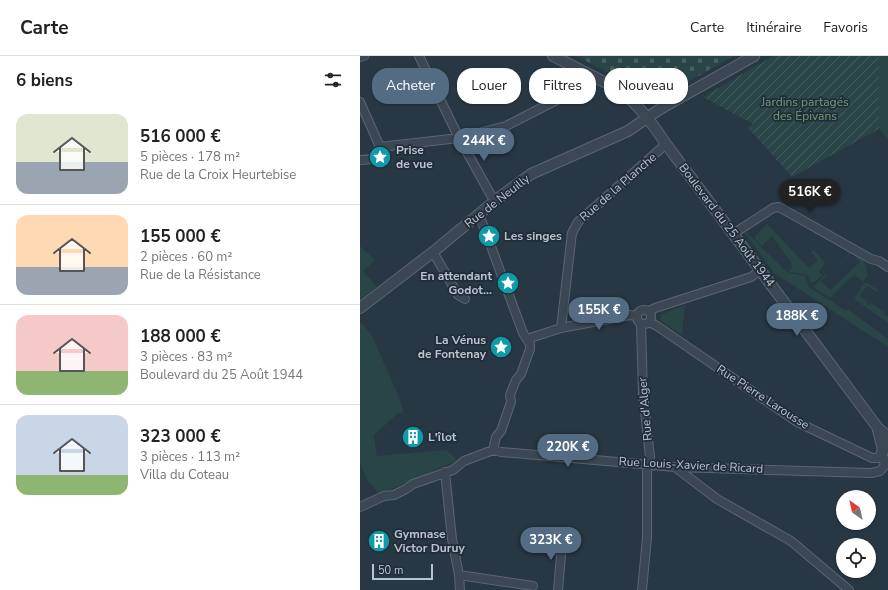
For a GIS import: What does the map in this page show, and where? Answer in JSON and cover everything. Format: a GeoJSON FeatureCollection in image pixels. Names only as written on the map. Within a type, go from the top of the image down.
{"type":"FeatureCollection","features":[{"type":"Feature","properties":{"kind":"street"},"geometry":{"type":"LineString","coordinates":[[360,57],[364,56]]}},
{"type":"Feature","properties":{"kind":"street"},"geometry":{"type":"LineString","coordinates":[[419,56],[459,138],[492,196]]}},
{"type":"Feature","properties":{"kind":"street","name":"Boulevard du 25 Août 1944"},"geometry":{"type":"LineString","coordinates":[[553,56],[576,68]]}},
{"type":"Feature","properties":{"kind":"street","name":"Rue de Neuilly"},"geometry":{"type":"LineString","coordinates":[[360,308],[434,252],[479,214],[531,174],[628,131],[648,117],[754,56]]}},
{"type":"Feature","properties":{"kind":"street","name":"Boulevard du 25 Août 1944"},"geometry":{"type":"LineString","coordinates":[[596,78],[628,96],[648,117],[666,144],[733,234],[878,428],[888,439]]}},
{"type":"Feature","properties":{"kind":"street"},"geometry":{"type":"LineString","coordinates":[[360,102],[380,147]]}},
{"type":"Feature","properties":{"kind":"street"},"geometry":{"type":"LineString","coordinates":[[380,147],[459,138],[506,126],[550,104]]}},
{"type":"Feature","properties":{"kind":"street","name":"Rue de la Planche"},"geometry":{"type":"LineString","coordinates":[[561,328],[572,233],[578,222],[666,144]]}},
{"type":"Feature","properties":{"kind":"street"},"geometry":{"type":"LineString","coordinates":[[360,160],[369,160],[374,157],[380,147]]}},
{"type":"Feature","properties":{"kind":"street"},"geometry":{"type":"LineString","coordinates":[[733,234],[773,208],[779,207],[888,267]]}},
{"type":"Feature","properties":{"kind":"street"},"geometry":{"type":"LineString","coordinates":[[479,214],[523,333],[530,344],[530,349],[521,374],[516,380],[510,395],[512,402],[501,431],[496,437],[493,450]]}},
{"type":"Feature","properties":{"kind":"street"},"geometry":{"type":"LineString","coordinates":[[434,252],[458,295],[465,299]]}},
{"type":"Feature","properties":{"kind":"street"},"geometry":{"type":"LineString","coordinates":[[642,321],[640,311],[649,311],[751,277],[761,270]]}},
{"type":"Feature","properties":{"kind":"street","name":"Rue d'Alger"},"geometry":{"type":"LineString","coordinates":[[642,590],[647,538],[647,471],[650,457],[642,368],[642,321],[652,317],[649,311]]}},
{"type":"Feature","properties":{"kind":"street"},"geometry":{"type":"LineString","coordinates":[[527,339],[561,328],[630,315],[642,321]]}},
{"type":"Feature","properties":{"kind":"street","name":"Rue Pierre Larousse"},"geometry":{"type":"LineString","coordinates":[[642,321],[656,326],[797,422],[872,458],[886,455]]}},
{"type":"Feature","properties":{"kind":"street","name":"Boulevard du 25 Août 1944"},"geometry":{"type":"LineString","coordinates":[[878,428],[886,455]]}},
{"type":"Feature","properties":{"kind":"street","name":"Rue Louis-Xavier de Ricard"},"geometry":{"type":"LineString","coordinates":[[360,507],[384,496],[394,495],[413,484],[453,470],[464,461],[493,450],[501,452],[675,467],[871,473],[880,471],[886,455]]}},
{"type":"Feature","properties":{"kind":"street"},"geometry":{"type":"LineString","coordinates":[[675,467],[717,499],[791,541],[849,590]]}},
{"type":"Feature","properties":{"kind":"street"},"geometry":{"type":"LineString","coordinates":[[445,472],[452,539],[459,575],[460,590]]}},
{"type":"Feature","properties":{"kind":"street"},"geometry":{"type":"LineString","coordinates":[[558,590],[563,533]]}},
{"type":"Feature","properties":{"kind":"street"},"geometry":{"type":"LineString","coordinates":[[459,575],[533,586]]}},
{"type":"Feature","properties":{"kind":"green space"},"geometry":{"type":"Polygon","coordinates":[[[576,56],[734,56],[688,82],[688,68],[604,68],[604,70],[576,56]]]}},
{"type":"Feature","properties":{"kind":"green space","name":"Jardins partagés des Épivans"},"geometry":{"type":"Polygon","coordinates":[[[773,56],[879,56],[879,129],[792,177],[748,128],[753,124],[703,97],[773,56]]]}},
{"type":"Feature","properties":{"kind":"green space"},"geometry":{"type":"Polygon","coordinates":[[[879,56],[888,56],[888,139],[879,129],[879,56]]]}},
{"type":"Feature","properties":{"kind":"green space"},"geometry":{"type":"Polygon","coordinates":[[[767,224],[809,268],[818,260],[811,252],[814,250],[825,263],[819,272],[822,275],[816,281],[811,283],[807,275],[789,271],[793,267],[772,236],[762,246],[754,238],[767,224]]]}},
{"type":"Feature","properties":{"kind":"green space"},"geometry":{"type":"Polygon","coordinates":[[[743,230],[787,272],[805,276],[809,287],[845,310],[849,310],[888,339],[888,347],[774,273],[743,230]]]}},
{"type":"Feature","properties":{"kind":"green space"},"geometry":{"type":"Polygon","coordinates":[[[360,246],[375,260],[363,271],[377,287],[360,300],[360,246]]]}},
{"type":"Feature","properties":{"kind":"green space"},"geometry":{"type":"Polygon","coordinates":[[[850,252],[852,252],[860,257],[864,261],[868,276],[863,282],[855,275],[830,298],[813,287],[826,274],[827,275],[821,281],[830,290],[860,262],[852,253],[846,258],[850,252]]]}},
{"type":"Feature","properties":{"kind":"green space"},"geometry":{"type":"Polygon","coordinates":[[[864,283],[868,283],[878,290],[877,292],[867,286],[860,296],[867,301],[866,302],[869,305],[871,303],[885,312],[884,314],[887,316],[888,315],[888,323],[854,299],[864,283]]]}},
{"type":"Feature","properties":{"kind":"green space"},"geometry":{"type":"Polygon","coordinates":[[[685,305],[682,335],[660,320],[662,314],[685,305]]]}},
{"type":"Feature","properties":{"kind":"green space"},"geometry":{"type":"Polygon","coordinates":[[[362,323],[372,336],[400,399],[403,412],[396,415],[374,435],[377,456],[446,450],[455,457],[456,461],[378,495],[367,480],[360,463],[360,324],[362,323]]]}},
{"type":"Feature","properties":{"kind":"place","name":"Prise de vue"},"geometry":{"type":"Point","coordinates":[380,157]}},
{"type":"Feature","properties":{"kind":"place","name":"Les singes"},"geometry":{"type":"Point","coordinates":[489,236]}},
{"type":"Feature","properties":{"kind":"place","name":"En attendant Godot..."},"geometry":{"type":"Point","coordinates":[508,283]}},
{"type":"Feature","properties":{"kind":"place","name":"La Vénus de Fontenay"},"geometry":{"type":"Point","coordinates":[501,347]}},
{"type":"Feature","properties":{"kind":"place","name":"L'îlot"},"geometry":{"type":"Point","coordinates":[413,437]}},
{"type":"Feature","properties":{"kind":"place","name":"Gymnase Victor Duruy"},"geometry":{"type":"Point","coordinates":[379,541]}}]}
